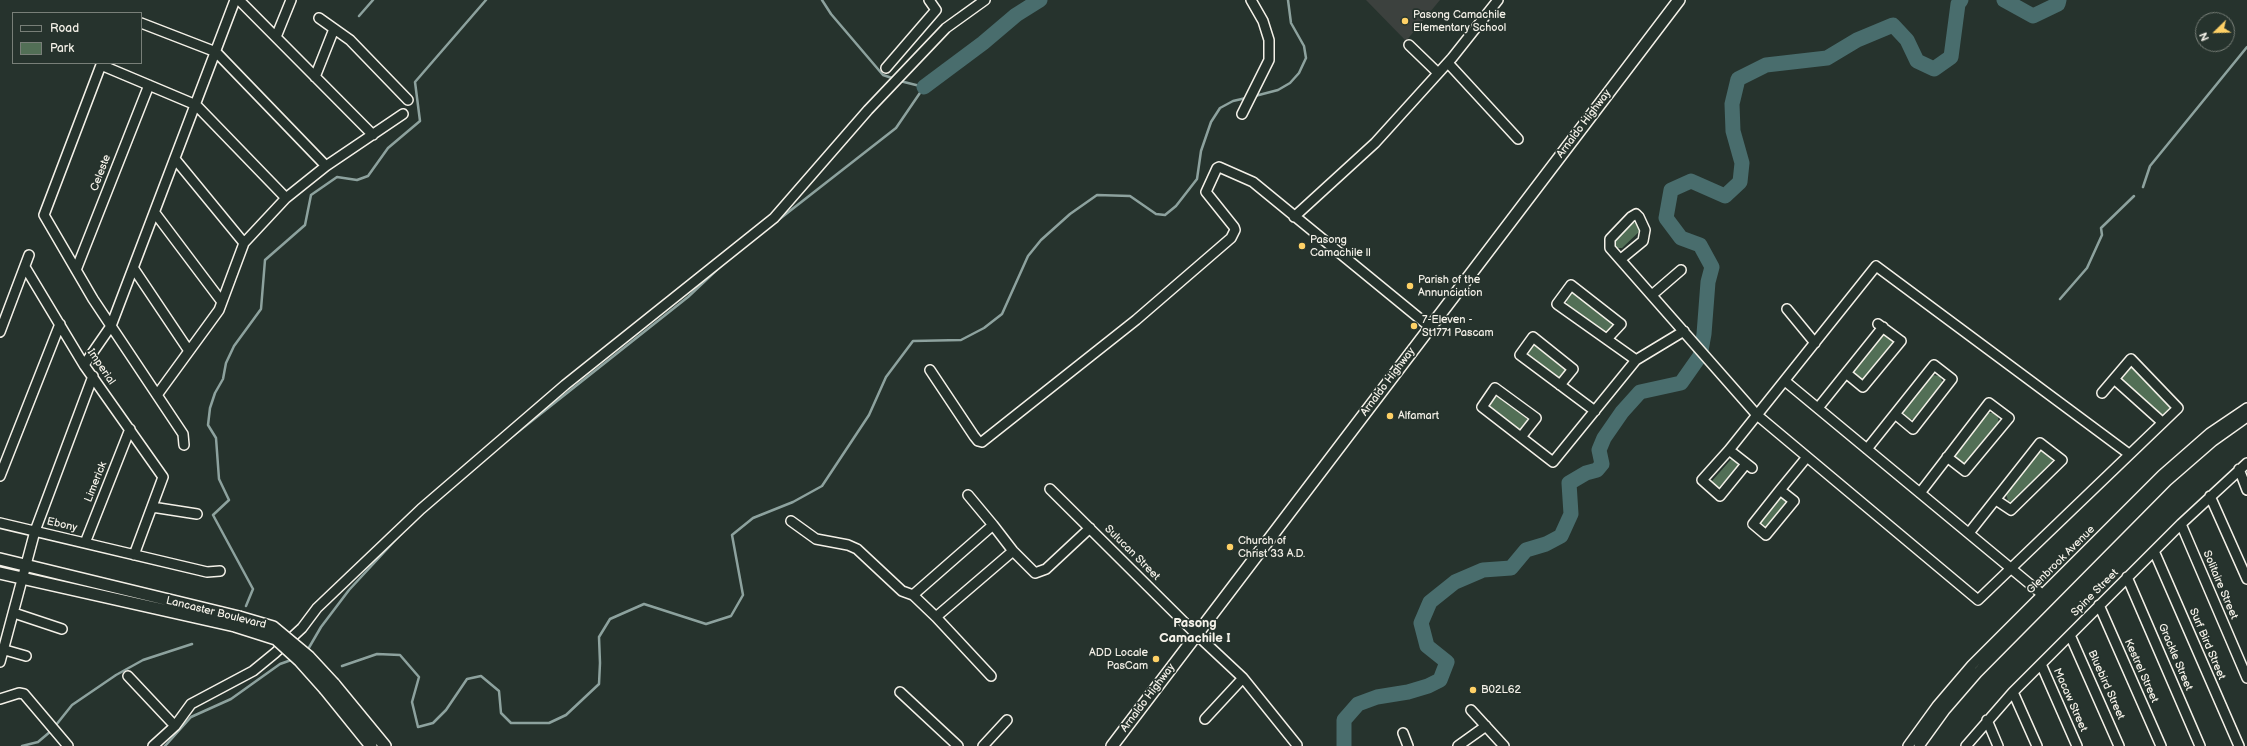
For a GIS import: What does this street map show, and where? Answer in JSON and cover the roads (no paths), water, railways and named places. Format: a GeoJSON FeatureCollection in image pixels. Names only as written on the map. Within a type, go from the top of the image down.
{"type":"FeatureCollection","features":[{"type":"Feature","properties":{"kind":"main road","name":"Arnaldo Highway"},"geometry":{"type":"LineString","coordinates":[[1112,746],[1680,0]]}},
{"type":"Feature","properties":{"kind":"main road","name":"Lancaster Boulevard"},"geometry":{"type":"LineString","coordinates":[[0,560],[237,621]]}},
{"type":"Feature","properties":{"kind":"main road","name":"Lancaster Boulevard"},"geometry":{"type":"LineString","coordinates":[[0,573],[273,627],[309,657],[371,746]]}},
{"type":"Feature","properties":{"kind":"main road","name":"Lancaster Boulevard"},"geometry":{"type":"LineString","coordinates":[[330,686],[385,746]]}},
{"type":"Feature","properties":{"kind":"street"},"geometry":{"type":"LineString","coordinates":[[84,365],[111,326],[236,0],[276,37],[372,134]]}},
{"type":"Feature","properties":{"kind":"street"},"geometry":{"type":"LineString","coordinates":[[276,37],[291,0]]}},
{"type":"Feature","properties":{"kind":"street"},"geometry":{"type":"LineString","coordinates":[[886,68],[936,10],[929,0]]}},
{"type":"Feature","properties":{"kind":"street"},"geometry":{"type":"LineString","coordinates":[[153,746],[175,726],[191,704],[253,671],[275,653],[302,628],[317,608],[421,509],[565,385],[774,218],[894,83],[946,28],[985,0]]}},
{"type":"Feature","properties":{"kind":"street"},"geometry":{"type":"LineString","coordinates":[[1242,114],[1269,60],[1269,40],[1262,21],[1251,0]]}},
{"type":"Feature","properties":{"kind":"street"},"geometry":{"type":"LineString","coordinates":[[1294,217],[1376,143],[1438,72],[1448,63],[1498,0]]}},
{"type":"Feature","properties":{"kind":"street"},"geometry":{"type":"LineString","coordinates":[[319,18],[350,40],[408,100]]}},
{"type":"Feature","properties":{"kind":"street"},"geometry":{"type":"LineString","coordinates":[[142,23],[216,52],[326,166]]}},
{"type":"Feature","properties":{"kind":"street"},"geometry":{"type":"LineString","coordinates":[[315,76],[334,29]]}},
{"type":"Feature","properties":{"kind":"street"},"geometry":{"type":"LineString","coordinates":[[1409,45],[1438,72]]}},
{"type":"Feature","properties":{"kind":"street"},"geometry":{"type":"LineString","coordinates":[[1448,63],[1518,139]]}},
{"type":"Feature","properties":{"kind":"street"},"geometry":{"type":"LineString","coordinates":[[184,445],[183,434],[111,326],[44,215],[101,65],[196,105],[286,198]]}},
{"type":"Feature","properties":{"kind":"street","name":"Celeste"},"geometry":{"type":"LineString","coordinates":[[76,270],[149,85]]}},
{"type":"Feature","properties":{"kind":"street"},"geometry":{"type":"LineString","coordinates":[[157,395],[219,310],[244,243],[286,198],[326,166],[403,114]]}},
{"type":"Feature","properties":{"kind":"street"},"geometry":{"type":"LineString","coordinates":[[175,159],[244,243]]}},
{"type":"Feature","properties":{"kind":"street"},"geometry":{"type":"LineString","coordinates":[[930,370],[974,436],[978,441],[982,442],[1136,320],[1231,238],[1235,230],[1234,227],[1206,192],[1216,168],[1223,167],[1253,182],[1430,327]]}},
{"type":"Feature","properties":{"kind":"street"},"geometry":{"type":"LineString","coordinates":[[155,213],[222,302]]}},
{"type":"Feature","properties":{"kind":"street"},"geometry":{"type":"LineString","coordinates":[[1621,259],[1643,241],[1645,230],[1639,216],[1636,214],[1631,217],[1609,243],[1621,259],[1757,415],[1978,600],[2128,454],[2178,408],[2131,359],[2102,393]]}},
{"type":"Feature","properties":{"kind":"street"},"geometry":{"type":"LineString","coordinates":[[0,332],[29,255]]}},
{"type":"Feature","properties":{"kind":"street"},"geometry":{"type":"LineString","coordinates":[[1729,450],[1749,466],[1720,496],[1702,480],[1729,450],[1876,266],[2128,454]]}},
{"type":"Feature","properties":{"kind":"street","name":"Imperial"},"geometry":{"type":"LineString","coordinates":[[24,267],[84,365],[163,477],[152,507]]}},
{"type":"Feature","properties":{"kind":"street"},"geometry":{"type":"LineString","coordinates":[[134,269],[189,351]]}},
{"type":"Feature","properties":{"kind":"street"},"geometry":{"type":"LineString","coordinates":[[1652,295],[1681,270]]}},
{"type":"Feature","properties":{"kind":"street"},"geometry":{"type":"LineString","coordinates":[[1607,339],[1621,324],[1571,285],[1557,304],[1636,360]]}},
{"type":"Feature","properties":{"kind":"street"},"geometry":{"type":"LineString","coordinates":[[1787,309],[1815,343]]}},
{"type":"Feature","properties":{"kind":"street"},"geometry":{"type":"LineString","coordinates":[[0,476],[60,324]]}},
{"type":"Feature","properties":{"kind":"street"},"geometry":{"type":"LineString","coordinates":[[1818,408],[1881,326],[1901,341],[1863,387],[1846,373]]}},
{"type":"Feature","properties":{"kind":"street"},"geometry":{"type":"LineString","coordinates":[[1521,437],[1536,418],[1495,388],[1482,407],[1553,462],[1636,360],[1684,331]]}},
{"type":"Feature","properties":{"kind":"street"},"geometry":{"type":"LineString","coordinates":[[1560,385],[1573,369],[1533,337],[1520,355],[1560,385],[1595,411]]}},
{"type":"Feature","properties":{"kind":"street"},"geometry":{"type":"LineString","coordinates":[[1867,449],[1934,365],[1952,379],[1913,429],[1895,414]]}},
{"type":"Feature","properties":{"kind":"street","name":"Ebony"},"geometry":{"type":"LineString","coordinates":[[93,376],[35,531],[207,572],[220,571]]}},
{"type":"Feature","properties":{"kind":"street"},"geometry":{"type":"LineString","coordinates":[[2114,379],[2162,422]]}},
{"type":"Feature","properties":{"kind":"street"},"geometry":{"type":"LineString","coordinates":[[1785,381],[2043,595]]}},
{"type":"Feature","properties":{"kind":"street"},"geometry":{"type":"LineString","coordinates":[[1920,493],[1947,457],[1989,403],[2009,418],[1965,472],[1947,457]]}},
{"type":"Feature","properties":{"kind":"street","name":"Glenbrook Avenue"},"geometry":{"type":"LineString","coordinates":[[1908,746],[1951,688],[2162,475],[2210,433],[2247,408]]}},
{"type":"Feature","properties":{"kind":"street","name":"Glenbrook Avenue"},"geometry":{"type":"LineString","coordinates":[[1919,746],[1941,716],[1977,673],[2167,481],[2213,441],[2247,417]]}},
{"type":"Feature","properties":{"kind":"street","name":"Limerick"},"geometry":{"type":"LineString","coordinates":[[85,543],[130,429]]}},
{"type":"Feature","properties":{"kind":"street"},"geometry":{"type":"LineString","coordinates":[[1969,533],[2040,443],[2062,460],[2011,510],[1996,500]]}},
{"type":"Feature","properties":{"kind":"street"},"geometry":{"type":"LineString","coordinates":[[1780,490],[1794,502],[1766,535],[1753,524],[1780,490],[1807,457]]}},
{"type":"Feature","properties":{"kind":"street","name":"Spine Street"},"geometry":{"type":"LineString","coordinates":[[1966,746],[1987,720],[2040,664],[2181,524],[2247,463]]}},
{"type":"Feature","properties":{"kind":"street"},"geometry":{"type":"LineString","coordinates":[[2239,469],[2247,490]]}},
{"type":"Feature","properties":{"kind":"street","name":"Sulucan Street"},"geometry":{"type":"LineString","coordinates":[[1050,489],[1196,634],[1243,678],[1297,745]]}},
{"type":"Feature","properties":{"kind":"street"},"geometry":{"type":"LineString","coordinates":[[968,496],[994,525],[1013,551],[1035,574],[1040,573],[1090,528]]}},
{"type":"Feature","properties":{"kind":"street"},"geometry":{"type":"LineString","coordinates":[[2210,496],[2247,579]]}},
{"type":"Feature","properties":{"kind":"street"},"geometry":{"type":"LineString","coordinates":[[134,555],[152,507],[197,514]]}},
{"type":"Feature","properties":{"kind":"street"},"geometry":{"type":"LineString","coordinates":[[791,520],[816,539],[848,545],[857,549],[902,591],[913,595],[936,617],[991,676]]}},
{"type":"Feature","properties":{"kind":"street"},"geometry":{"type":"LineString","coordinates":[[0,523],[35,531],[0,662]]}},
{"type":"Feature","properties":{"kind":"street","name":"Solitaire Street"},"geometry":{"type":"LineString","coordinates":[[2181,524],[2247,678]]}},
{"type":"Feature","properties":{"kind":"street"},"geometry":{"type":"LineString","coordinates":[[913,595],[994,525]]}},
{"type":"Feature","properties":{"kind":"street"},"geometry":{"type":"LineString","coordinates":[[936,617],[1013,551]]}},
{"type":"Feature","properties":{"kind":"street","name":"Surf Bird Street"},"geometry":{"type":"LineString","coordinates":[[2154,551],[2239,746]]}},
{"type":"Feature","properties":{"kind":"street","name":"Grackle Street"},"geometry":{"type":"LineString","coordinates":[[2127,577],[2200,746]]}},
{"type":"Feature","properties":{"kind":"street","name":"Kestrel Street"},"geometry":{"type":"LineString","coordinates":[[2099,605],[2161,746]]}},
{"type":"Feature","properties":{"kind":"street"},"geometry":{"type":"LineString","coordinates":[[14,613],[62,629]]}},
{"type":"Feature","properties":{"kind":"street","name":"Bluebird Street"},"geometry":{"type":"LineString","coordinates":[[2070,635],[2119,746]]}},
{"type":"Feature","properties":{"kind":"street"},"geometry":{"type":"LineString","coordinates":[[4,650],[26,656]]}},
{"type":"Feature","properties":{"kind":"street","name":"Macaw Street"},"geometry":{"type":"LineString","coordinates":[[2040,664],[2077,746]]}},
{"type":"Feature","properties":{"kind":"street"},"geometry":{"type":"LineString","coordinates":[[128,676],[175,726]]}},
{"type":"Feature","properties":{"kind":"street"},"geometry":{"type":"LineString","coordinates":[[1205,719],[1243,678]]}},
{"type":"Feature","properties":{"kind":"street"},"geometry":{"type":"LineString","coordinates":[[900,692],[958,746]]}},
{"type":"Feature","properties":{"kind":"street"},"geometry":{"type":"LineString","coordinates":[[2013,692],[2037,746]]}},
{"type":"Feature","properties":{"kind":"street"},"geometry":{"type":"LineString","coordinates":[[0,699],[19,693],[24,694],[68,746]]}},
{"type":"Feature","properties":{"kind":"street"},"geometry":{"type":"LineString","coordinates":[[1471,710],[1504,746]]}},
{"type":"Feature","properties":{"kind":"street"},"geometry":{"type":"LineString","coordinates":[[983,746],[1007,720]]}},
{"type":"Feature","properties":{"kind":"street"},"geometry":{"type":"LineString","coordinates":[[1987,720],[1998,746]]}},
{"type":"Feature","properties":{"kind":"street"},"geometry":{"type":"LineString","coordinates":[[1458,746],[1486,726]]}},
{"type":"Feature","properties":{"kind":"street"},"geometry":{"type":"LineString","coordinates":[[1403,733],[1408,746]]}},
{"type":"Feature","properties":{"kind":"waterway"},"geometry":{"type":"LineString","coordinates":[[359,16],[373,0]]}},
{"type":"Feature","properties":{"kind":"waterway"},"geometry":{"type":"LineString","coordinates":[[246,606],[253,589],[213,515],[229,500],[219,479],[216,438],[208,425],[210,408],[215,393],[223,379],[226,363],[234,346],[261,309],[265,260],[305,225],[311,195],[337,177],[357,180],[368,176],[388,148],[420,121],[415,82],[486,0]]}},
{"type":"Feature","properties":{"kind":"waterway"},"geometry":{"type":"LineString","coordinates":[[822,0],[831,14],[883,75],[895,79]]}},
{"type":"Feature","properties":{"kind":"waterway"},"geometry":{"type":"LineString","coordinates":[[924,87],[983,43],[1016,15],[1040,0]]}},
{"type":"Feature","properties":{"kind":"waterway"},"geometry":{"type":"LineString","coordinates":[[1255,96],[1278,90],[1290,83],[1299,73],[1306,58],[1304,46],[1291,23],[1288,0]]}},
{"type":"Feature","properties":{"kind":"waterway"},"geometry":{"type":"LineString","coordinates":[[1344,746],[1344,720],[1358,704],[1377,697],[1408,692],[1428,686],[1440,680],[1447,662],[1427,646],[1421,623],[1430,602],[1455,582],[1483,570],[1511,568],[1526,550],[1546,544],[1561,536],[1571,514],[1569,483],[1586,473],[1597,470],[1602,464],[1599,450],[1604,438],[1622,412],[1640,392],[1681,383],[1700,356],[1704,334],[1708,282],[1712,267],[1700,245],[1681,238],[1666,218],[1671,190],[1691,181],[1725,196],[1740,182],[1742,163],[1733,131],[1732,104],[1738,79],[1766,65],[1827,58],[1857,40],[1893,25],[1907,40],[1917,61],[1934,69],[1951,57],[1958,4],[1961,0]]}},
{"type":"Feature","properties":{"kind":"waterway"},"geometry":{"type":"LineString","coordinates":[[2004,0],[2033,16],[2058,4],[2059,0]]}},
{"type":"Feature","properties":{"kind":"waterway"},"geometry":{"type":"LineString","coordinates":[[2143,187],[2150,166],[2247,47]]}},
{"type":"Feature","properties":{"kind":"waterway"},"geometry":{"type":"LineString","coordinates":[[777,221],[896,128],[924,87],[900,81]]}},
{"type":"Feature","properties":{"kind":"waterway"},"geometry":{"type":"LineString","coordinates":[[342,666],[377,654],[400,655],[419,677],[412,702],[418,727],[433,723],[446,710],[467,679],[481,676],[499,691],[501,713],[511,723],[549,723],[566,715],[599,684],[599,637],[610,619],[644,604],[706,624],[731,616],[743,595],[732,535],[753,518],[793,502],[822,486],[869,415],[886,377],[913,341],[961,340],[984,328],[1002,314],[1028,256],[1041,240],[1070,214],[1097,195],[1130,196],[1156,214],[1165,215],[1176,206],[1197,179],[1201,151],[1211,122],[1220,108],[1233,101],[1246,98]]}},
{"type":"Feature","properties":{"kind":"waterway"},"geometry":{"type":"LineString","coordinates":[[2060,299],[2087,268],[2102,235],[2101,228],[2134,196]]}},
{"type":"Feature","properties":{"kind":"waterway"},"geometry":{"type":"LineString","coordinates":[[509,439],[688,297],[723,264]]}},
{"type":"Feature","properties":{"kind":"waterway"},"geometry":{"type":"LineString","coordinates":[[307,651],[321,627],[349,590],[400,535]]}},
{"type":"Feature","properties":{"kind":"waterway"},"geometry":{"type":"LineString","coordinates":[[56,725],[72,705],[116,675],[143,660],[192,644]]}},
{"type":"Feature","properties":{"kind":"waterway"},"geometry":{"type":"LineString","coordinates":[[165,746],[191,717],[231,699],[280,664],[294,659]]}},
{"type":"Feature","properties":{"kind":"waterway"},"geometry":{"type":"LineString","coordinates":[[22,746],[38,742],[51,731]]}},
{"type":"Feature","properties":{"kind":"place","name":"Pasong Camachile Elementary School"},"geometry":{"type":"Point","coordinates":[1405,21]}},
{"type":"Feature","properties":{"kind":"place","name":"Pasong Camachile ll"},"geometry":{"type":"Point","coordinates":[1302,246]}},
{"type":"Feature","properties":{"kind":"place","name":"Parish of the Annunciation"},"geometry":{"type":"Point","coordinates":[1410,286]}},
{"type":"Feature","properties":{"kind":"place","name":"7-Eleven - St1771 Pascam"},"geometry":{"type":"Point","coordinates":[1414,326]}},
{"type":"Feature","properties":{"kind":"place","name":"Alfamart"},"geometry":{"type":"Point","coordinates":[1390,416]}},
{"type":"Feature","properties":{"kind":"place","name":"Church of Christ 33 A.D."},"geometry":{"type":"Point","coordinates":[1230,547]}},
{"type":"Feature","properties":{"kind":"place","name":"ADD Locale PasCam"},"geometry":{"type":"Point","coordinates":[1156,659]}},
{"type":"Feature","properties":{"kind":"place","name":"B02L62"},"geometry":{"type":"Point","coordinates":[1473,690]}},
{"type":"Feature","properties":{"kind":"district","name":"Pasong Camachile I"},"geometry":{"type":"Point","coordinates":[1195,632]}}]}
